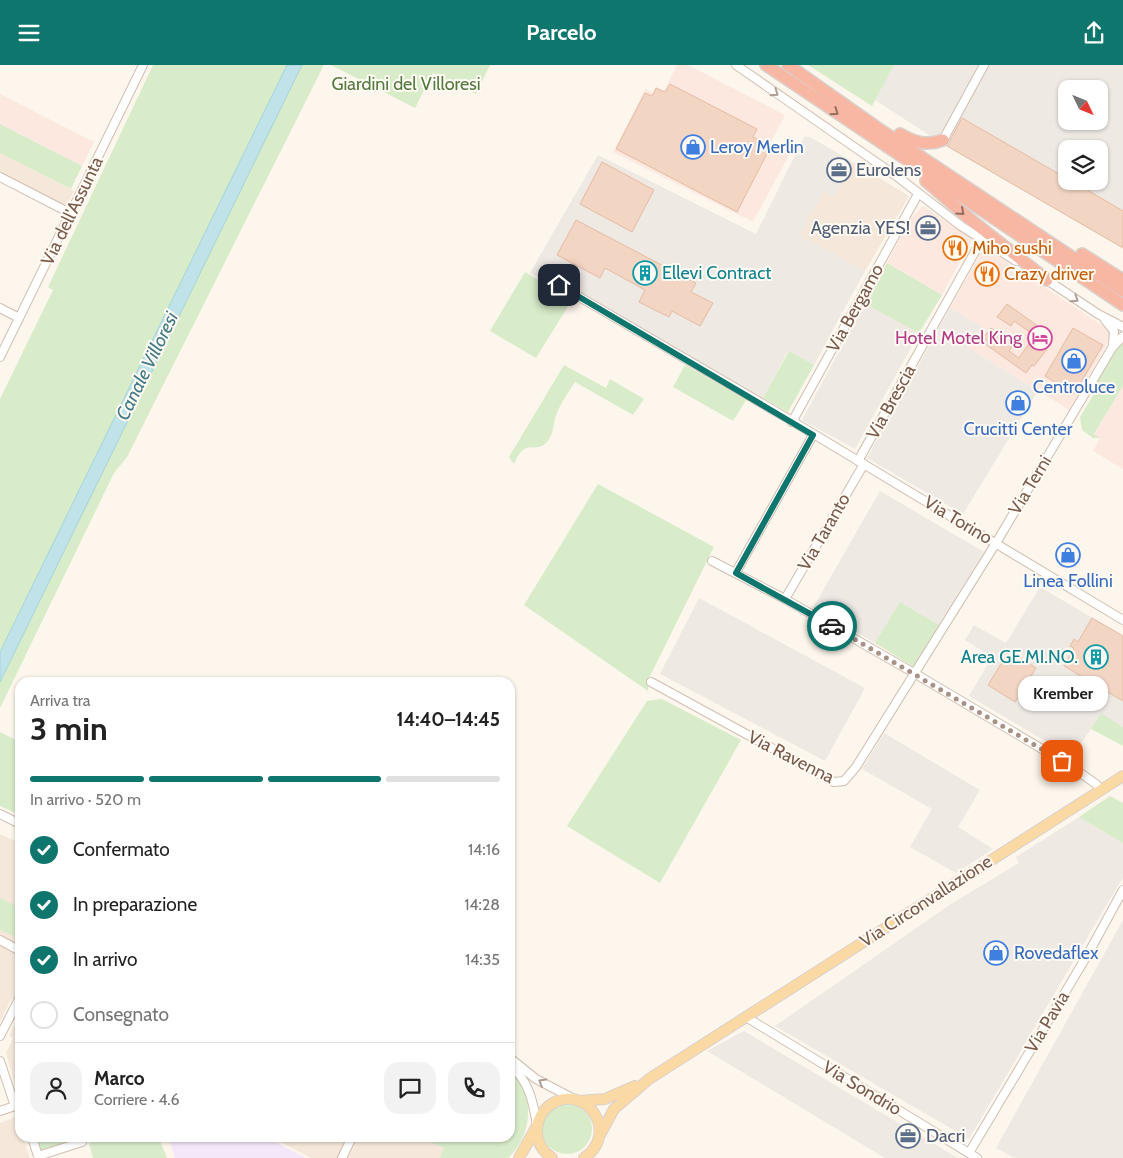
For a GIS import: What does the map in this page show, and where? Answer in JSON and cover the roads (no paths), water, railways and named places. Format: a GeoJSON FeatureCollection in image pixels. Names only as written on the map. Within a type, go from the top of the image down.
{"type":"FeatureCollection","features":[{"type":"Feature","properties":{"kind":"highway"},"geometry":{"type":"LineString","coordinates":[[766,65],[856,126],[1043,237],[1123,291]]}},
{"type":"Feature","properties":{"kind":"highway"},"geometry":{"type":"LineString","coordinates":[[788,65],[1123,305]]}},
{"type":"Feature","properties":{"kind":"highway"},"geometry":{"type":"LineString","coordinates":[[856,126],[1047,280]]}},
{"type":"Feature","properties":{"kind":"highway"},"geometry":{"type":"LineString","coordinates":[[879,129],[891,128],[912,141],[921,143],[933,143],[943,140]]}},
{"type":"Feature","properties":{"kind":"highway"},"geometry":{"type":"LineString","coordinates":[[1043,237],[1052,235],[1123,280]]}},
{"type":"Feature","properties":{"kind":"main road","name":"Via Circonvallazione"},"geometry":{"type":"LineString","coordinates":[[649,1079],[960,879],[1104,788],[1123,778]]}},
{"type":"Feature","properties":{"kind":"main road"},"geometry":{"type":"LineString","coordinates":[[519,1158],[542,1113],[553,1103],[566,1099],[578,1101],[605,1099],[649,1079]]}},
{"type":"Feature","properties":{"kind":"main road"},"geometry":{"type":"LineString","coordinates":[[584,1158],[594,1149],[614,1109],[649,1079]]}},
{"type":"Feature","properties":{"kind":"main road"},"geometry":{"type":"LineString","coordinates":[[578,1101],[588,1106],[596,1115],[600,1125],[600,1135]]}},
{"type":"Feature","properties":{"kind":"main road"},"geometry":{"type":"LineString","coordinates":[[537,1126],[539,1143],[545,1153],[552,1158]]}},
{"type":"Feature","properties":{"kind":"street","name":"Via dell'Assunta"},"geometry":{"type":"LineString","coordinates":[[0,357],[143,65]]}},
{"type":"Feature","properties":{"kind":"street"},"geometry":{"type":"LineString","coordinates":[[736,65],[899,177],[918,194],[982,239],[1098,314],[1123,327]]}},
{"type":"Feature","properties":{"kind":"street"},"geometry":{"type":"LineString","coordinates":[[943,140],[984,65]]}},
{"type":"Feature","properties":{"kind":"street"},"geometry":{"type":"LineString","coordinates":[[0,177],[70,213]]}},
{"type":"Feature","properties":{"kind":"street","name":"Via Bergamo"},"geometry":{"type":"LineString","coordinates":[[792,422],[918,194]]}},
{"type":"Feature","properties":{"kind":"street","name":"Via Brescia"},"geometry":{"type":"LineString","coordinates":[[861,462],[982,239]]}},
{"type":"Feature","properties":{"kind":"street","name":"Via Torino"},"geometry":{"type":"LineString","coordinates":[[559,285],[861,462],[1123,620]]}},
{"type":"Feature","properties":{"kind":"street"},"geometry":{"type":"LineString","coordinates":[[0,308],[19,318]]}},
{"type":"Feature","properties":{"kind":"street"},"geometry":{"type":"LineString","coordinates":[[1098,314],[1114,331],[1115,338],[1112,348]]}},
{"type":"Feature","properties":{"kind":"street","name":"Via Terni"},"geometry":{"type":"LineString","coordinates":[[914,673],[996,543],[1112,348],[1123,335]]}},
{"type":"Feature","properties":{"kind":"street"},"geometry":{"type":"LineString","coordinates":[[736,573],[813,435]]}},
{"type":"Feature","properties":{"kind":"street","name":"Via Taranto"},"geometry":{"type":"LineString","coordinates":[[785,599],[861,462]]}},
{"type":"Feature","properties":{"kind":"street"},"geometry":{"type":"LineString","coordinates":[[712,561],[785,599],[914,673],[1069,765],[1104,788]]}},
{"type":"Feature","properties":{"kind":"street","name":"Via Ravenna"},"geometry":{"type":"LineString","coordinates":[[651,682],[834,782],[840,782],[850,775],[914,673]]}},
{"type":"Feature","properties":{"kind":"street"},"geometry":{"type":"LineString","coordinates":[[0,815],[15,822]]}},
{"type":"Feature","properties":{"kind":"street","name":"Via Pavia"},"geometry":{"type":"LineString","coordinates":[[969,1153],[1088,954],[1123,890]]}},
{"type":"Feature","properties":{"kind":"street"},"geometry":{"type":"LineString","coordinates":[[0,940],[15,948]]}},
{"type":"Feature","properties":{"kind":"street"},"geometry":{"type":"LineString","coordinates":[[0,1036],[15,1013]]}},
{"type":"Feature","properties":{"kind":"street","name":"Via Sondrio"},"geometry":{"type":"LineString","coordinates":[[746,1017],[977,1158]]}},
{"type":"Feature","properties":{"kind":"street"},"geometry":{"type":"LineString","coordinates":[[0,1061],[15,1100]]}},
{"type":"Feature","properties":{"kind":"street"},"geometry":{"type":"LineString","coordinates":[[515,1062],[536,1079],[578,1101]]}},
{"type":"Feature","properties":{"kind":"street"},"geometry":{"type":"LineString","coordinates":[[515,1070],[525,1080],[531,1093],[537,1126]]}},
{"type":"Feature","properties":{"kind":"street"},"geometry":{"type":"LineString","coordinates":[[0,1111],[15,1108]]}},
{"type":"Feature","properties":{"kind":"street"},"geometry":{"type":"LineString","coordinates":[[34,1142],[38,1156],[82,1142]]}},
{"type":"Feature","properties":{"kind":"street"},"geometry":{"type":"LineString","coordinates":[[342,1158],[350,1142]]}},
{"type":"Feature","properties":{"kind":"water","name":"Canale Villoresi"},"geometry":{"type":"Polygon","coordinates":[[[287,65],[302,65],[0,682],[0,652],[287,65]]]}},
{"type":"Feature","properties":{"kind":"place","name":"Leroy Merlin"},"geometry":{"type":"Point","coordinates":[693,147]}},
{"type":"Feature","properties":{"kind":"place","name":"Eurolens"},"geometry":{"type":"Point","coordinates":[839,170]}},
{"type":"Feature","properties":{"kind":"place","name":"Agenzia YES!"},"geometry":{"type":"Point","coordinates":[928,228]}},
{"type":"Feature","properties":{"kind":"place","name":"Miho sushi"},"geometry":{"type":"Point","coordinates":[955,248]}},
{"type":"Feature","properties":{"kind":"place","name":"Ellevi Contract"},"geometry":{"type":"Point","coordinates":[645,273]}},
{"type":"Feature","properties":{"kind":"place","name":"Crazy driver"},"geometry":{"type":"Point","coordinates":[987,274]}},
{"type":"Feature","properties":{"kind":"place","name":"Hotel Motel King"},"geometry":{"type":"Point","coordinates":[1040,338]}},
{"type":"Feature","properties":{"kind":"place","name":"Centroluce"},"geometry":{"type":"Point","coordinates":[1074,361]}},
{"type":"Feature","properties":{"kind":"place","name":"Crucitti Center"},"geometry":{"type":"Point","coordinates":[1018,403]}},
{"type":"Feature","properties":{"kind":"place","name":"Linea Follini"},"geometry":{"type":"Point","coordinates":[1068,555]}},
{"type":"Feature","properties":{"kind":"place","name":"Area GE.MI.NO."},"geometry":{"type":"Point","coordinates":[1096,657]}},
{"type":"Feature","properties":{"kind":"place","name":"Krember"},"geometry":{"type":"Point","coordinates":[1062,761]}},
{"type":"Feature","properties":{"kind":"place","name":"Rovedaflex"},"geometry":{"type":"Point","coordinates":[996,953]}},
{"type":"Feature","properties":{"kind":"place","name":"Dacri"},"geometry":{"type":"Point","coordinates":[908,1136]}},
{"type":"Feature","properties":{"kind":"park label","name":"Giardini del Villoresi"},"geometry":{"type":"Point","coordinates":[406,84]}}]}
